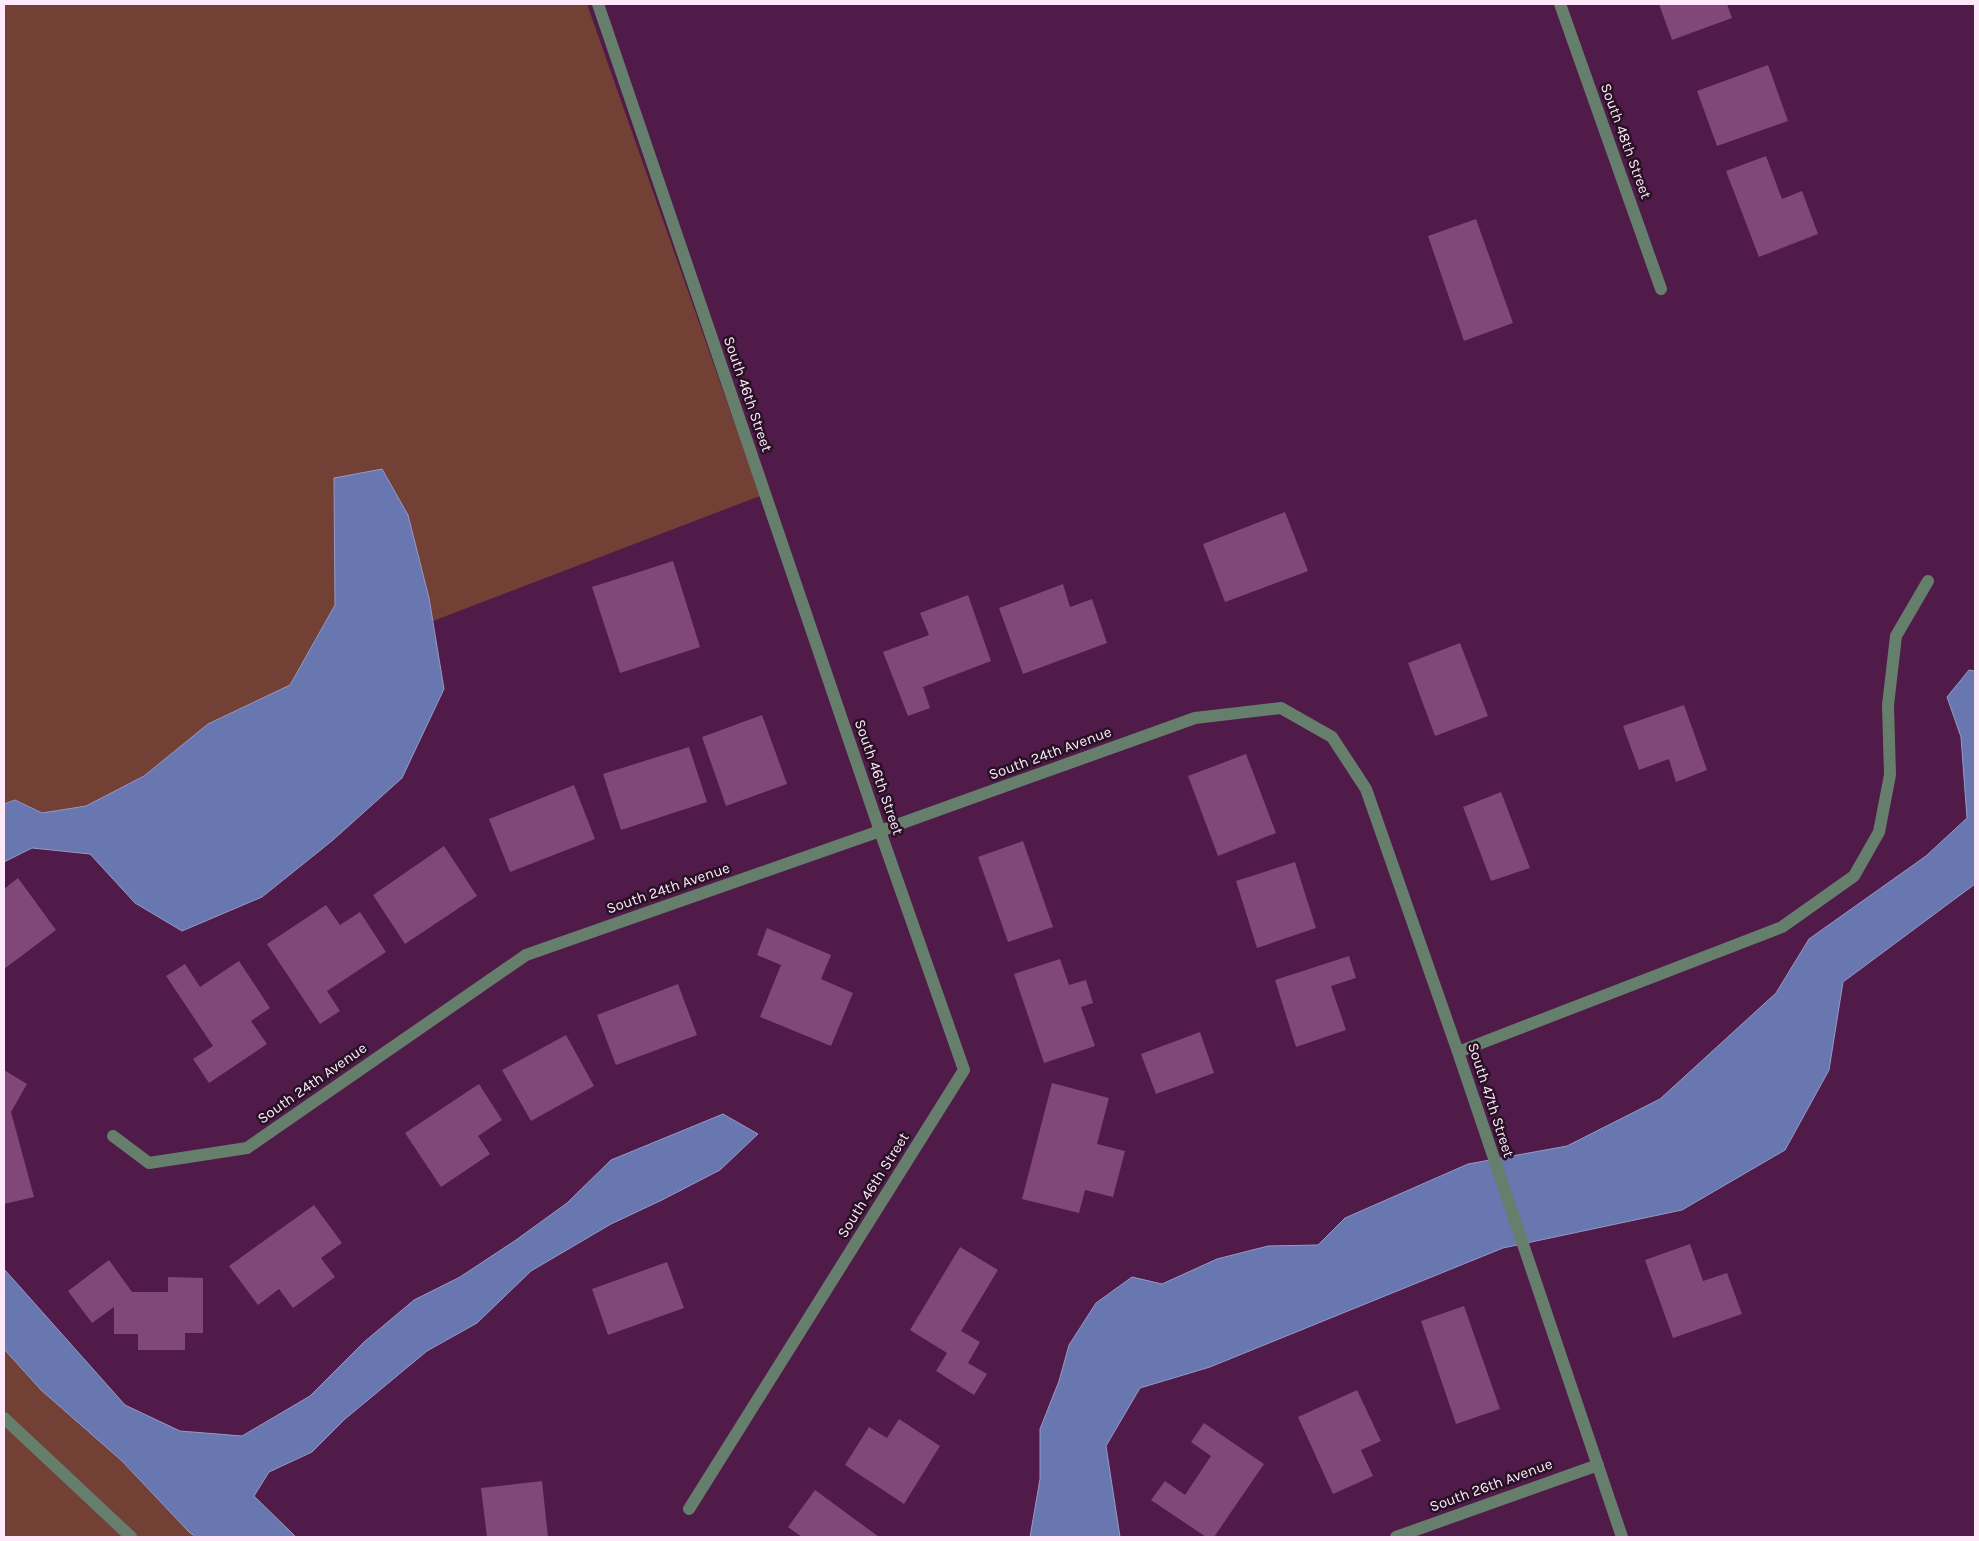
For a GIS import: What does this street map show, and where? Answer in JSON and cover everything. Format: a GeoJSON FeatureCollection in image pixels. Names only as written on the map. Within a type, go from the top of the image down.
{"type":"FeatureCollection","features":[{"type":"Feature","properties":{"kind":"street","name":"South 46th Street"},"geometry":{"type":"LineString","coordinates":[[598,4],[880,831],[964,1070],[689,1509]]}},
{"type":"Feature","properties":{"kind":"street","name":"South 48th Street"},"geometry":{"type":"LineString","coordinates":[[1560,4],[1661,289]]}},
{"type":"Feature","properties":{"kind":"street"},"geometry":{"type":"LineString","coordinates":[[1458,1052],[1782,927],[1854,876],[1879,832],[1890,774],[1888,705],[1896,636],[1928,581]]}},
{"type":"Feature","properties":{"kind":"street","name":"South 24th Avenue"},"geometry":{"type":"LineString","coordinates":[[113,1136],[149,1163],[247,1148],[526,955],[1195,718],[1281,708]]}},
{"type":"Feature","properties":{"kind":"street","name":"South 47th Street"},"geometry":{"type":"LineString","coordinates":[[1281,708],[1332,737],[1366,790],[1458,1052],[1622,1537]]}},
{"type":"Feature","properties":{"kind":"street"},"geometry":{"type":"LineString","coordinates":[[4,1418],[131,1537]]}},
{"type":"Feature","properties":{"kind":"street","name":"South 26th Avenue"},"geometry":{"type":"LineString","coordinates":[[1396,1537],[1598,1465]]}},
{"type":"Feature","properties":{"kind":"shaded area"},"geometry":{"type":"Polygon","coordinates":[[[4,4],[587,4],[760,496],[433,621],[335,555],[335,605],[290,685],[208,724],[144,776],[86,806],[42,813],[15,800],[4,804],[4,4]]]}},
{"type":"Feature","properties":{"kind":"shaded area"},"geometry":{"type":"Polygon","coordinates":[[[4,1349],[41,1390],[122,1461],[189,1532],[196,1537],[4,1537],[4,1349]]]}},
{"type":"Feature","properties":{"kind":"water"},"geometry":{"type":"Polygon","coordinates":[[[382,469],[408,515],[429,598],[444,689],[402,778],[333,840],[262,897],[182,931],[135,903],[90,854],[32,848],[4,862],[4,804],[15,800],[42,813],[86,806],[144,776],[208,724],[290,685],[335,605],[334,478],[382,469]]]}},
{"type":"Feature","properties":{"kind":"water"},"geometry":{"type":"Polygon","coordinates":[[[1969,670],[1975,671],[1975,884],[1843,982],[1829,1070],[1785,1150],[1682,1210],[1503,1248],[1210,1367],[1140,1388],[1106,1446],[1120,1537],[1030,1537],[1040,1479],[1040,1429],[1059,1381],[1069,1345],[1096,1303],[1132,1277],[1162,1284],[1217,1259],[1268,1246],[1318,1245],[1345,1218],[1468,1164],[1567,1146],[1660,1099],[1776,993],[1809,939],[1926,856],[1967,818],[1961,737],[1947,697],[1969,670]]]}},
{"type":"Feature","properties":{"kind":"water"},"geometry":{"type":"Polygon","coordinates":[[[723,1114],[758,1134],[720,1170],[611,1224],[531,1271],[477,1323],[427,1351],[345,1419],[312,1452],[269,1472],[254,1496],[296,1537],[196,1537],[189,1532],[122,1461],[41,1390],[4,1349],[4,1269],[125,1405],[180,1431],[242,1436],[310,1396],[364,1342],[414,1300],[460,1277],[516,1240],[567,1203],[611,1160],[723,1114]]]}},
{"type":"Feature","properties":{"kind":"building"},"geometry":{"type":"Polygon","coordinates":[[[1659,4],[1727,4],[1732,18],[1672,40],[1659,4]]]}},
{"type":"Feature","properties":{"kind":"building"},"geometry":{"type":"Polygon","coordinates":[[[1768,65],[1788,121],[1717,146],[1697,91],[1768,65]]]}},
{"type":"Feature","properties":{"kind":"building"},"geometry":{"type":"Polygon","coordinates":[[[1766,156],[1782,199],[1802,191],[1818,234],[1759,257],[1726,171],[1766,156]]]}},
{"type":"Feature","properties":{"kind":"building"},"geometry":{"type":"Polygon","coordinates":[[[1476,219],[1513,323],[1464,341],[1428,236],[1476,219]]]}},
{"type":"Feature","properties":{"kind":"building"},"geometry":{"type":"Polygon","coordinates":[[[1285,512],[1308,571],[1225,602],[1203,544],[1285,512]]]}},
{"type":"Feature","properties":{"kind":"building"},"geometry":{"type":"Polygon","coordinates":[[[673,561],[700,647],[620,673],[592,587],[673,561]]]}},
{"type":"Feature","properties":{"kind":"building"},"geometry":{"type":"Polygon","coordinates":[[[1063,584],[1070,607],[1092,599],[1107,643],[1023,674],[999,608],[1063,584]]]}},
{"type":"Feature","properties":{"kind":"building"},"geometry":{"type":"Polygon","coordinates":[[[968,595],[991,661],[923,687],[930,708],[908,716],[883,652],[929,635],[920,613],[968,595]]]}},
{"type":"Feature","properties":{"kind":"building"},"geometry":{"type":"Polygon","coordinates":[[[1460,643],[1488,716],[1435,736],[1408,663],[1460,643]]]}},
{"type":"Feature","properties":{"kind":"building"},"geometry":{"type":"Polygon","coordinates":[[[1684,705],[1707,770],[1676,782],[1669,759],[1639,770],[1623,726],[1684,705]]]}},
{"type":"Feature","properties":{"kind":"building"},"geometry":{"type":"Polygon","coordinates":[[[762,715],[787,784],[726,806],[702,737],[762,715]]]}},
{"type":"Feature","properties":{"kind":"building"},"geometry":{"type":"Polygon","coordinates":[[[689,747],[707,802],[621,830],[603,774],[689,747]]]}},
{"type":"Feature","properties":{"kind":"building"},"geometry":{"type":"Polygon","coordinates":[[[1246,754],[1276,833],[1218,856],[1188,776],[1246,754]]]}},
{"type":"Feature","properties":{"kind":"building"},"geometry":{"type":"Polygon","coordinates":[[[574,785],[595,839],[510,872],[489,819],[574,785]]]}},
{"type":"Feature","properties":{"kind":"building"},"geometry":{"type":"Polygon","coordinates":[[[1501,792],[1530,868],[1491,881],[1463,807],[1501,792]]]}},
{"type":"Feature","properties":{"kind":"building"},"geometry":{"type":"Polygon","coordinates":[[[1023,841],[1053,927],[1008,942],[978,857],[1023,841]]]}},
{"type":"Feature","properties":{"kind":"building"},"geometry":{"type":"Polygon","coordinates":[[[444,846],[477,896],[405,944],[373,895],[444,846]]]}},
{"type":"Feature","properties":{"kind":"building"},"geometry":{"type":"Polygon","coordinates":[[[1295,862],[1316,928],[1257,948],[1236,881],[1295,862]]]}},
{"type":"Feature","properties":{"kind":"building"},"geometry":{"type":"Polygon","coordinates":[[[18,878],[56,930],[4,969],[4,889],[18,878]]]}},
{"type":"Feature","properties":{"kind":"building"},"geometry":{"type":"Polygon","coordinates":[[[326,905],[340,925],[360,912],[386,952],[327,991],[340,1011],[320,1024],[267,944],[326,905]]]}},
{"type":"Feature","properties":{"kind":"building"},"geometry":{"type":"Polygon","coordinates":[[[767,928],[831,955],[821,979],[853,993],[831,1046],[760,1017],[781,965],[757,955],[767,928]]]}},
{"type":"Feature","properties":{"kind":"building"},"geometry":{"type":"Polygon","coordinates":[[[1349,956],[1356,978],[1331,986],[1346,1030],[1296,1047],[1275,980],[1349,956]]]}},
{"type":"Feature","properties":{"kind":"building"},"geometry":{"type":"Polygon","coordinates":[[[1060,959],[1069,985],[1086,980],[1093,1003],[1081,1007],[1095,1046],[1044,1063],[1014,974],[1060,959]]]}},
{"type":"Feature","properties":{"kind":"building"},"geometry":{"type":"Polygon","coordinates":[[[239,961],[270,1008],[251,1021],[267,1044],[209,1083],[193,1059],[213,1046],[166,976],[185,964],[200,987],[239,961]]]}},
{"type":"Feature","properties":{"kind":"building"},"geometry":{"type":"Polygon","coordinates":[[[678,984],[697,1035],[616,1065],[597,1015],[678,984]]]}},
{"type":"Feature","properties":{"kind":"building"},"geometry":{"type":"Polygon","coordinates":[[[1200,1032],[1214,1073],[1156,1094],[1141,1054],[1200,1032]]]}},
{"type":"Feature","properties":{"kind":"building"},"geometry":{"type":"Polygon","coordinates":[[[566,1035],[594,1086],[531,1121],[502,1070],[566,1035]]]}},
{"type":"Feature","properties":{"kind":"building"},"geometry":{"type":"Polygon","coordinates":[[[4,1070],[27,1084],[11,1112],[34,1197],[4,1204],[4,1070]]]}},
{"type":"Feature","properties":{"kind":"building"},"geometry":{"type":"Polygon","coordinates":[[[1052,1083],[1109,1098],[1097,1144],[1125,1151],[1113,1197],[1085,1190],[1079,1213],[1022,1199],[1052,1083]]]}},
{"type":"Feature","properties":{"kind":"building"},"geometry":{"type":"Polygon","coordinates":[[[479,1084],[502,1120],[478,1136],[490,1154],[441,1187],[405,1133],[479,1084]]]}},
{"type":"Feature","properties":{"kind":"building"},"geometry":{"type":"Polygon","coordinates":[[[314,1205],[342,1243],[321,1258],[335,1277],[293,1308],[279,1289],[258,1305],[229,1266],[314,1205]]]}},
{"type":"Feature","properties":{"kind":"building"},"geometry":{"type":"Polygon","coordinates":[[[1690,1244],[1703,1281],[1727,1273],[1742,1314],[1673,1338],[1645,1260],[1690,1244]]]}},
{"type":"Feature","properties":{"kind":"building"},"geometry":{"type":"Polygon","coordinates":[[[960,1247],[998,1270],[961,1331],[980,1342],[968,1363],[987,1374],[974,1395],[936,1371],[947,1353],[910,1330],[960,1247]]]}},
{"type":"Feature","properties":{"kind":"building"},"geometry":{"type":"Polygon","coordinates":[[[109,1260],[132,1292],[168,1292],[168,1277],[203,1278],[203,1333],[185,1333],[185,1350],[138,1350],[138,1334],[114,1334],[114,1307],[92,1323],[68,1291],[109,1260]]]}},
{"type":"Feature","properties":{"kind":"building"},"geometry":{"type":"Polygon","coordinates":[[[667,1262],[684,1308],[608,1335],[592,1289],[667,1262]]]}},
{"type":"Feature","properties":{"kind":"building"},"geometry":{"type":"Polygon","coordinates":[[[1464,1306],[1500,1409],[1456,1424],[1421,1321],[1464,1306]]]}},
{"type":"Feature","properties":{"kind":"building"},"geometry":{"type":"Polygon","coordinates":[[[1357,1390],[1381,1441],[1361,1450],[1373,1476],[1333,1494],[1298,1417],[1357,1390]]]}},
{"type":"Feature","properties":{"kind":"building"},"geometry":{"type":"Polygon","coordinates":[[[899,1419],[940,1446],[904,1504],[845,1465],[869,1427],[887,1438],[899,1419]]]}},
{"type":"Feature","properties":{"kind":"building"},"geometry":{"type":"Polygon","coordinates":[[[1204,1423],[1264,1464],[1214,1537],[1206,1537],[1151,1500],[1165,1481],[1185,1495],[1211,1456],[1191,1442],[1204,1423]]]}},
{"type":"Feature","properties":{"kind":"building"},"geometry":{"type":"Polygon","coordinates":[[[542,1481],[548,1537],[487,1537],[481,1488],[542,1481]]]}},
{"type":"Feature","properties":{"kind":"building"},"geometry":{"type":"Polygon","coordinates":[[[815,1490],[879,1537],[802,1537],[788,1527],[815,1490]]]}}]}
